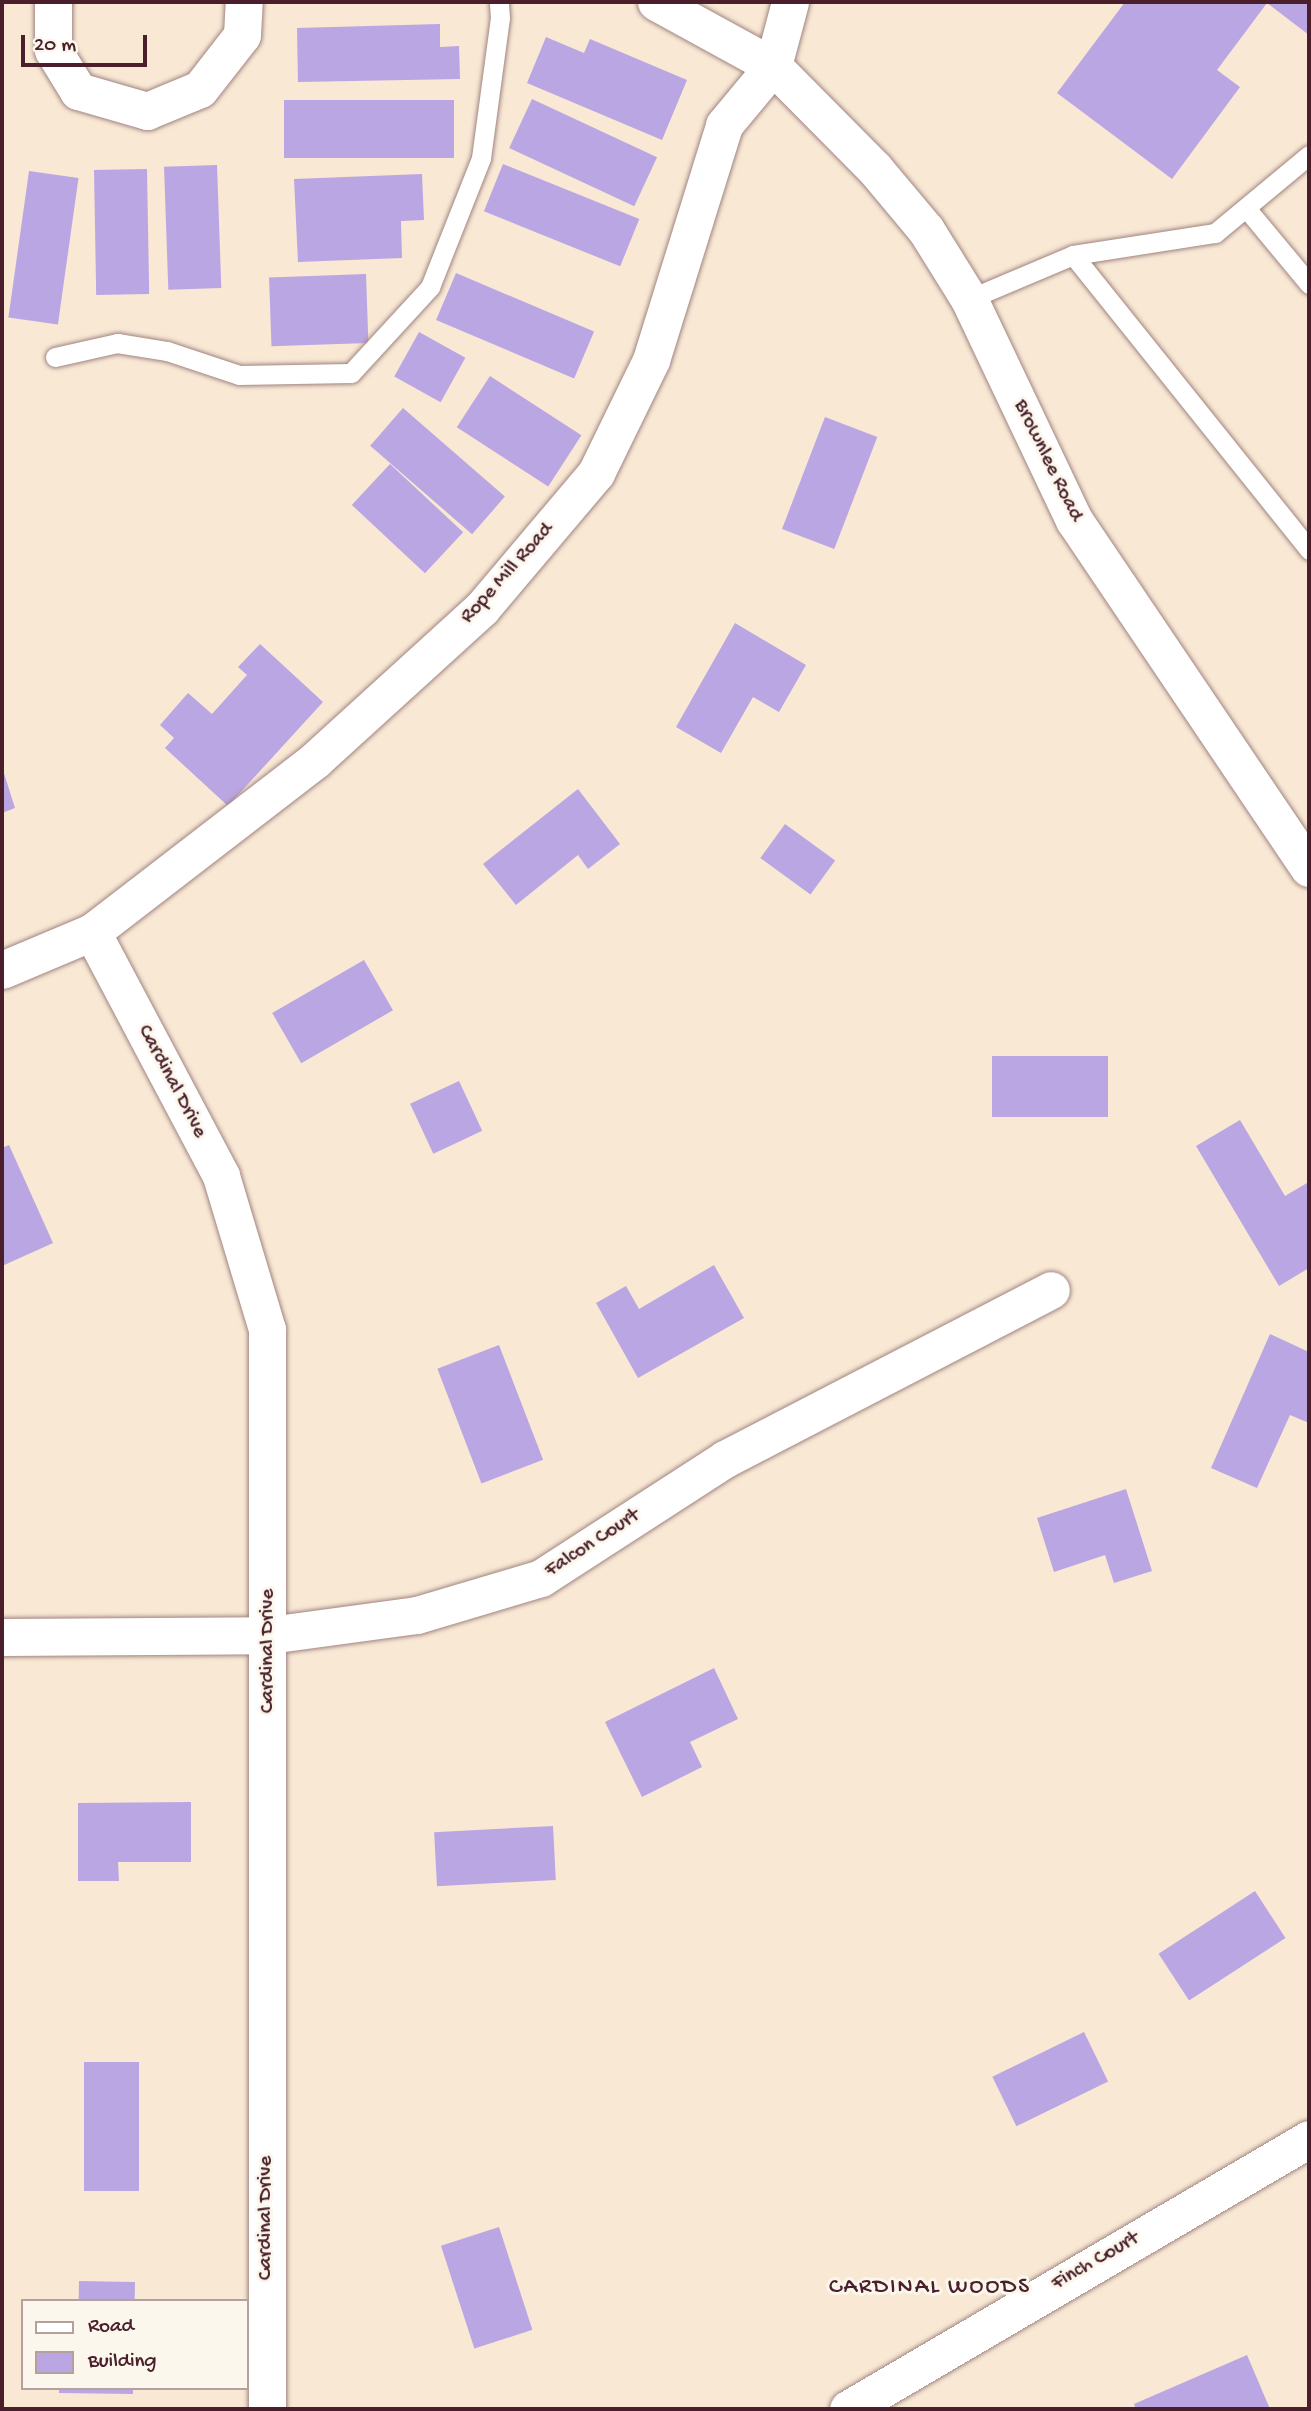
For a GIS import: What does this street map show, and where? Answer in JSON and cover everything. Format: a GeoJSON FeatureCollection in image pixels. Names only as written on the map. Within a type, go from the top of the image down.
{"type":"FeatureCollection","features":[{"type":"Feature","properties":{"kind":"street"},"geometry":{"type":"LineString","coordinates":[[53,2],[52,50],[78,91],[147,111],[200,89],[242,35],[244,2]]}},
{"type":"Feature","properties":{"kind":"street","name":"Brownlee Road"},"geometry":{"type":"LineString","coordinates":[[656,2],[773,66],[884,179],[926,230],[968,299],[1074,520],[1309,868]]}},
{"type":"Feature","properties":{"kind":"street","name":"Rope Mill Road"},"geometry":{"type":"LineString","coordinates":[[2,970],[92,932],[315,761],[482,608],[596,472],[651,360],[724,125],[773,66],[790,2]]}},
{"type":"Feature","properties":{"kind":"street","name":"Cardinal Drive"},"geometry":{"type":"LineString","coordinates":[[92,932],[221,1176],[267,1329],[267,2409]]}},
{"type":"Feature","properties":{"kind":"street","name":"Falcon Court"},"geometry":{"type":"LineString","coordinates":[[2,1637],[269,1635],[417,1615],[541,1578],[725,1459],[1051,1290]]}},
{"type":"Feature","properties":{"kind":"street","name":"Finch Court"},"geometry":{"type":"LineString","coordinates":[[848,2409],[1309,2139]]}},
{"type":"Feature","properties":{"kind":"lane"},"geometry":{"type":"LineString","coordinates":[[55,357],[117,343],[167,351],[239,375],[351,373],[430,287],[481,158],[500,18],[499,2]]}},
{"type":"Feature","properties":{"kind":"lane"},"geometry":{"type":"LineString","coordinates":[[968,299],[1073,255],[1214,233],[1309,156]]}},
{"type":"Feature","properties":{"kind":"lane"},"geometry":{"type":"LineString","coordinates":[[1246,208],[1307,277]]}},
{"type":"Feature","properties":{"kind":"lane"},"geometry":{"type":"LineString","coordinates":[[1073,255],[1309,550]]}},
{"type":"Feature","properties":{"kind":"building"},"geometry":{"type":"Polygon","coordinates":[[[1125,2],[1309,2],[1309,35],[1267,3],[1217,70],[1240,87],[1172,179],[1057,93],[1125,2]]]}},
{"type":"Feature","properties":{"kind":"building"},"geometry":{"type":"Polygon","coordinates":[[[440,24],[440,47],[459,46],[460,79],[298,82],[297,28],[440,24]]]}},
{"type":"Feature","properties":{"kind":"building"},"geometry":{"type":"Polygon","coordinates":[[[546,37],[584,53],[590,39],[687,80],[662,140],[527,83],[546,37]]]}},
{"type":"Feature","properties":{"kind":"building"},"geometry":{"type":"Polygon","coordinates":[[[532,99],[657,157],[634,206],[509,148],[532,99]]]}},
{"type":"Feature","properties":{"kind":"building"},"geometry":{"type":"Polygon","coordinates":[[[284,100],[454,100],[454,158],[284,158],[284,100]]]}},
{"type":"Feature","properties":{"kind":"building"},"geometry":{"type":"Polygon","coordinates":[[[503,164],[639,219],[620,266],[484,211],[503,164]]]}},
{"type":"Feature","properties":{"kind":"building"},"geometry":{"type":"Polygon","coordinates":[[[217,165],[221,288],[168,290],[164,167],[217,165]]]}},
{"type":"Feature","properties":{"kind":"building"},"geometry":{"type":"Polygon","coordinates":[[[147,169],[149,294],[96,295],[94,170],[147,169]]]}},
{"type":"Feature","properties":{"kind":"building"},"geometry":{"type":"Polygon","coordinates":[[[29,171],[79,178],[58,325],[8,318],[29,171]]]}},
{"type":"Feature","properties":{"kind":"building"},"geometry":{"type":"Polygon","coordinates":[[[422,174],[424,220],[401,221],[402,258],[298,262],[294,179],[422,174]]]}},
{"type":"Feature","properties":{"kind":"building"},"geometry":{"type":"Polygon","coordinates":[[[456,273],[594,332],[574,379],[436,320],[456,273]]]}},
{"type":"Feature","properties":{"kind":"building"},"geometry":{"type":"Polygon","coordinates":[[[366,274],[368,343],[271,346],[269,277],[366,274]]]}},
{"type":"Feature","properties":{"kind":"building"},"geometry":{"type":"Polygon","coordinates":[[[419,332],[465,358],[441,402],[394,377],[419,332]]]}},
{"type":"Feature","properties":{"kind":"building"},"geometry":{"type":"Polygon","coordinates":[[[490,376],[581,435],[548,487],[457,427],[490,376]]]}},
{"type":"Feature","properties":{"kind":"building"},"geometry":{"type":"Polygon","coordinates":[[[403,408],[505,497],[472,534],[370,446],[403,408]]]}},
{"type":"Feature","properties":{"kind":"building"},"geometry":{"type":"Polygon","coordinates":[[[825,417],[877,437],[834,549],[782,529],[825,417]]]}},
{"type":"Feature","properties":{"kind":"building"},"geometry":{"type":"Polygon","coordinates":[[[390,464],[463,532],[425,573],[352,505],[390,464]]]}},
{"type":"Feature","properties":{"kind":"building"},"geometry":{"type":"Polygon","coordinates":[[[735,623],[806,665],[779,712],[753,697],[721,753],[676,727],[735,623]]]}},
{"type":"Feature","properties":{"kind":"building"},"geometry":{"type":"Polygon","coordinates":[[[260,644],[323,702],[228,806],[165,748],[174,738],[160,725],[188,693],[212,714],[247,675],[238,667],[260,644]]]}},
{"type":"Feature","properties":{"kind":"building"},"geometry":{"type":"Polygon","coordinates":[[[2,767],[15,808],[2,813],[2,767]]]}},
{"type":"Feature","properties":{"kind":"building"},"geometry":{"type":"Polygon","coordinates":[[[578,789],[620,844],[588,869],[578,855],[516,905],[483,864],[578,789]]]}},
{"type":"Feature","properties":{"kind":"building"},"geometry":{"type":"Polygon","coordinates":[[[785,824],[835,860],[810,894],[760,858],[785,824]]]}},
{"type":"Feature","properties":{"kind":"building"},"geometry":{"type":"Polygon","coordinates":[[[364,960],[393,1010],[301,1063],[272,1013],[364,960]]]}},
{"type":"Feature","properties":{"kind":"building"},"geometry":{"type":"Polygon","coordinates":[[[992,1056],[1108,1056],[1108,1117],[992,1117],[992,1056]]]}},
{"type":"Feature","properties":{"kind":"building"},"geometry":{"type":"Polygon","coordinates":[[[459,1081],[482,1131],[433,1154],[410,1104],[459,1081]]]}},
{"type":"Feature","properties":{"kind":"building"},"geometry":{"type":"Polygon","coordinates":[[[1240,1120],[1285,1196],[1307,1183],[1309,1187],[1309,1268],[1279,1286],[1196,1146],[1240,1120]]]}},
{"type":"Feature","properties":{"kind":"building"},"geometry":{"type":"Polygon","coordinates":[[[9,1145],[53,1243],[2,1266],[2,1148],[9,1145]]]}},
{"type":"Feature","properties":{"kind":"building"},"geometry":{"type":"Polygon","coordinates":[[[714,1265],[744,1318],[638,1378],[596,1303],[626,1286],[639,1309],[714,1265]]]}},
{"type":"Feature","properties":{"kind":"building"},"geometry":{"type":"Polygon","coordinates":[[[1270,1334],[1309,1352],[1309,1423],[1290,1415],[1257,1488],[1211,1468],[1270,1334]]]}},
{"type":"Feature","properties":{"kind":"building"},"geometry":{"type":"Polygon","coordinates":[[[499,1345],[543,1460],[481,1483],[437,1369],[499,1345]]]}},
{"type":"Feature","properties":{"kind":"building"},"geometry":{"type":"Polygon","coordinates":[[[1126,1489],[1152,1571],[1114,1583],[1105,1555],[1054,1572],[1037,1518],[1126,1489]]]}},
{"type":"Feature","properties":{"kind":"building"},"geometry":{"type":"Polygon","coordinates":[[[714,1668],[738,1719],[690,1742],[702,1767],[642,1797],[605,1722],[714,1668]]]}},
{"type":"Feature","properties":{"kind":"building"},"geometry":{"type":"Polygon","coordinates":[[[191,1802],[191,1862],[118,1862],[119,1881],[78,1881],[78,1803],[191,1802]]]}},
{"type":"Feature","properties":{"kind":"building"},"geometry":{"type":"Polygon","coordinates":[[[553,1826],[556,1880],[437,1886],[434,1832],[553,1826]]]}},
{"type":"Feature","properties":{"kind":"building"},"geometry":{"type":"Polygon","coordinates":[[[1255,1891],[1285,1938],[1189,2001],[1159,1954],[1255,1891]]]}},
{"type":"Feature","properties":{"kind":"building"},"geometry":{"type":"Polygon","coordinates":[[[1084,2032],[1108,2081],[1016,2126],[992,2077],[1084,2032]]]}},
{"type":"Feature","properties":{"kind":"building"},"geometry":{"type":"Polygon","coordinates":[[[84,2062],[139,2062],[139,2191],[84,2191],[84,2062]]]}},
{"type":"Feature","properties":{"kind":"building"},"geometry":{"type":"Polygon","coordinates":[[[499,2227],[532,2330],[474,2349],[441,2246],[499,2227]]]}},
{"type":"Feature","properties":{"kind":"building"},"geometry":{"type":"Polygon","coordinates":[[[79,2281],[135,2282],[135,2299],[79,2299],[79,2281]]]}},
{"type":"Feature","properties":{"kind":"building"},"geometry":{"type":"Polygon","coordinates":[[[1247,2355],[1270,2409],[1136,2409],[1134,2404],[1247,2355]]]}},
{"type":"Feature","properties":{"kind":"building"},"geometry":{"type":"Polygon","coordinates":[[[59,2390],[133,2390],[133,2394],[59,2393],[59,2390]]]}},
{"type":"Feature","properties":{"kind":"district","name":"CARDINAL WOODS"},"geometry":{"type":"Point","coordinates":[930,2288]}}]}
